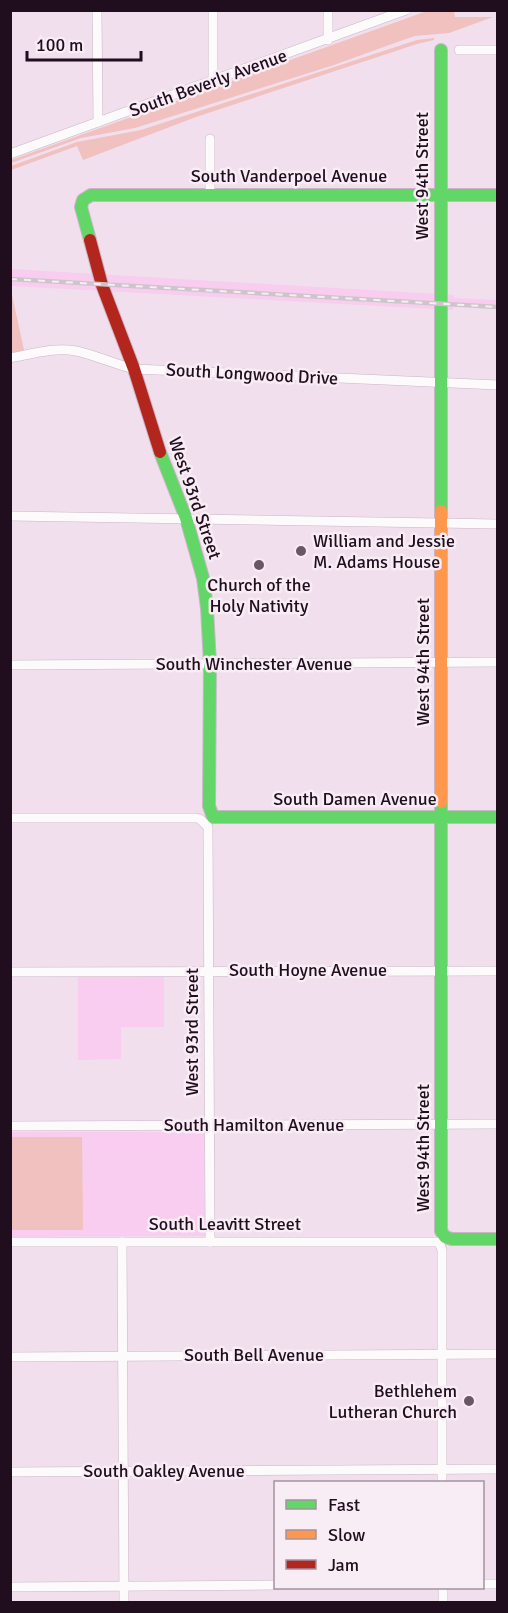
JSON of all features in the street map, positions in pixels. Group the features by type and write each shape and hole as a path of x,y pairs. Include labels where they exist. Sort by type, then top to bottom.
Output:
{"street":[{"path":"98,10 98,122"},
{"path":"213,10 213,81"},
{"path":"328,10 328,40"},
{"name":"South Beverly Avenue","path":"10,153 406,10"},
{"name":"West 94th Street","path":"441,50 441,1231 444,1241 442,1481"},
{"path":"459,50 498,50"},
{"path":"210,139 210,194"},
{"name":"South Vanderpoel Avenue","path":"83,200 91,195 498,195"},
{"name":"West 93rd Street","path":"83,200 82,216 101,280 134,369 157,444 186,518 203,578 207,608 210,664 210,1242"},
{"name":"South Longwood Drive","path":"10,358 58,349 76,351 134,369 498,385"},
{"path":"10,516 498,524"},
{"name":"South Winchester Avenue","path":"10,664 498,662"},
{"name":"South Damen Avenue","path":"10,818 196,818 209,820 498,817"},
{"name":"South Hoyne Avenue","path":"10,972 498,971"},
{"name":"South Hamilton Avenue","path":"10,1126 498,1124"},
{"name":"South Leavitt Street","path":"10,1242 498,1239"},
{"path":"122,1242 124,1602"},
{"name":"South Bell Avenue","path":"10,1357 498,1354"},
{"name":"South Oakley Avenue","path":"10,1472 498,1469"},
{"path":"10,1587 274,1585"}],"shaded area":[{"path":"427,11 454,11 455,17 493,17 449,33 415,36 334,65 135,128 81,138 11,163 11,160"},
{"path":"434,38 434,40 196,117 83,160 77,146 11,170 11,166 77,142 141,130 417,40"},
{"path":"11,269 454,295 454,298 497,300 498,309 453,306 453,310 11,286"},
{"path":"10,286 24,350 11,353 10,353"},
{"path":"78,977 164,977 164,1027 121,1027 121,1059 78,1060"},
{"path":"10,1132 204,1132 205,1236 11,1237"},
{"path":"11,1137 82,1137 83,1230 11,1230"}],"railway":[{"path":"10,279 498,307"}],"traffic: fast":[{"path":"441,50 441,511"},
{"path":"90,240 81,207 83,200 91,195 498,195"},
{"path":"160,452 186,518 203,578 210,664 209,806 213,817 498,817"},
{"path":"441,802 441,1231 445,1237 452,1239 498,1239"}],"traffic: slow":[{"path":"441,511 441,802"}],"traffic: jam":[{"path":"90,240 102,285 134,369 160,452"}],"place":[{"name":"William and Jessie M. Adams House","path":"301,551"},
{"name":"Church of the Holy Nativity","path":"259,565"},
{"name":"Bethlehem Lutheran Church","path":"469,1401"}]}
